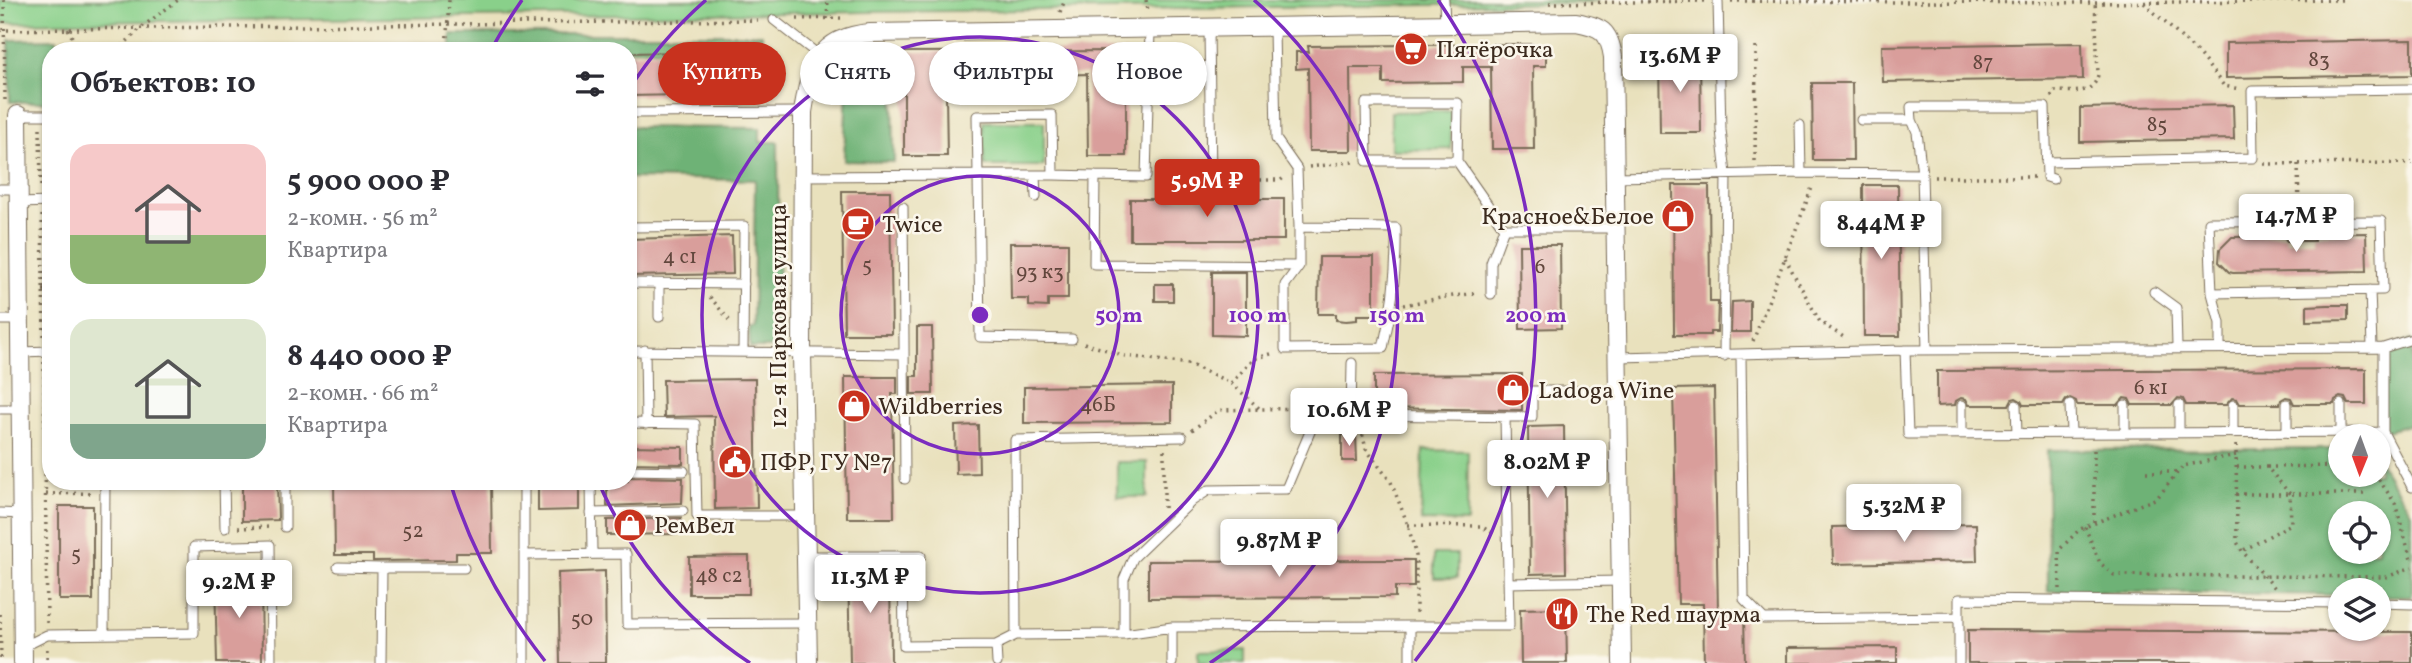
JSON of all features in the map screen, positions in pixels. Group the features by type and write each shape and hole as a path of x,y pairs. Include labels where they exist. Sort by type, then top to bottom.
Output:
{"street":[{"path":"836,42 851,34 1576,22 1594,25 1606,33 1613,57 1622,663"},
{"name":"12-я Парковая улица","path":"804,105 802,353 808,663"},
{"path":"12,109 19,196 23,655"}],"lane":[{"path":"1444,0 1445,25"},
{"path":"1718,1 1721,131 1726,174 1724,356"},
{"path":"774,19 803,42"},
{"path":"1274,28 1276,139 1297,169 1299,227 1299,266 1285,285 1285,349 1383,348 1393,307 1397,265 1396,228 1299,227"},
{"path":"1209,29 1211,180"},
{"path":"802,176 978,174 1146,177 1150,30"},
{"path":"2046,162 2253,158 2252,91 2412,89"},
{"path":"1457,161 1367,161 1366,103 1458,103 1457,161 1504,228"},
{"path":"1927,349 1922,174 1911,107 2045,107 2046,162 2050,178"},
{"path":"12,109 40,115"},
{"path":"637,113 803,112"},
{"path":"1053,175 1052,115 977,116 980,337 1072,339"},
{"path":"1861,120 1912,120"},
{"path":"1800,125 1801,173"},
{"path":"1616,177 1755,173 1922,174"},
{"path":"1035,175 1036,198"},
{"path":"1095,176 1094,264 1299,266"},
{"path":"0,189 42,201"},
{"path":"903,207 905,479"},
{"path":"2212,293 2382,290 2381,221 2209,222 2212,293 2220,323 2220,348"},
{"path":"637,227 744,226 743,352"},
{"path":"1504,228 1617,228"},
{"path":"1491,294 1491,263 1504,228"},
{"path":"637,284 744,284"},
{"path":"659,284 659,317"},
{"path":"2370,290 2372,348"},
{"path":"2154,292 2176,309 2177,348"},
{"path":"0,320 20,320"},
{"path":"1619,357 1905,349 2383,348 2412,339"},
{"path":"2383,348 2383,424"},
{"path":"1905,349 1908,434 2328,432"},
{"path":"20,352 42,351"},
{"path":"637,351 903,354"},
{"path":"645,351 646,424"},
{"path":"1744,355 1744,599 1764,619 1959,617"},
{"path":"1352,363 1355,415"},
{"path":"1124,634 1124,579 1133,558 1192,501 1209,490 1286,489 1317,415 1532,417 1532,391 1619,391"},
{"path":"2233,404 2234,433"},
{"path":"2287,404 2287,432"},
{"path":"2341,404 2341,424"},
{"path":"1962,405 1962,433"},
{"path":"2016,405 2017,434"},
{"path":"2070,405 2071,433"},
{"path":"2124,405 2125,433"},
{"path":"2179,405 2179,433"},
{"path":"0,409 21,409"},
{"path":"903,556 904,646 996,645 1016,635 1124,634 1172,627 1509,626 1505,417"},
{"path":"637,424 695,424 696,516 804,516"},
{"path":"1016,635 1015,440 1182,437"},
{"path":"2391,447 2412,487"},
{"path":"637,470 684,471"},
{"path":"224,490 225,528"},
{"path":"285,490 285,527"},
{"path":"524,490 524,663"},
{"path":"591,490 592,553"},
{"path":"104,634 105,493"},
{"path":"591,513 683,511"},
{"path":"0,513 22,514"},
{"path":"23,655 47,635 194,633 194,547 270,545 271,663"},
{"path":"524,555 626,554 627,624 806,623"},
{"path":"805,556 921,556"},
{"path":"338,568 464,568"},
{"path":"382,568 382,663"},
{"path":"1508,583 1621,582"},
{"path":"1959,663 1959,599 2328,603"},
{"path":"2391,603 2412,604"},
{"path":"1410,663 1413,626"},
{"path":"1172,627 1172,663"},
{"path":"996,645 997,663"}],"path":[{"path":"4,0 2,30 12,109"},
{"path":"126,42 141,27 178,0"},
{"path":"446,42 449,0"},
{"path":"2,30 827,19 828,0"},
{"path":"1059,14 1065,0"},
{"path":"1637,0 2144,3 2342,0"},
{"path":"2045,107 2055,91 2086,91 2096,83 2095,2"},
{"path":"2144,3 2199,54 2224,86 2252,91"},
{"path":"68,29 74,42"},
{"path":"1755,173 1756,47"},
{"path":"40,115 42,144"},
{"path":"2253,158 2262,164 2412,163"},
{"path":"1157,180 1281,180 1297,169 1367,161"},
{"path":"2298,164 2300,221"},
{"path":"1744,355 1818,173"},
{"path":"1922,174 1935,178 2050,178"},
{"path":"1785,258 1820,322 1864,351"},
{"path":"699,284 743,335"},
{"path":"1393,307 1446,297 1491,294"},
{"path":"1072,339 1125,356 1189,364 1231,383 1260,409"},
{"path":"1231,383 1254,359 1285,349"},
{"path":"1182,437 1219,410 1312,408"},
{"path":"1355,415 1366,449 1391,482 1408,525 1416,556 1413,626"},
{"path":"2094,433 2094,523"},
{"path":"2234,433 2237,542 2287,602"},
{"path":"1164,437 1164,528"},
{"path":"2060,591 2059,550 2080,529 2157,498 2183,466 2236,455"},
{"path":"2236,467 2328,466"},
{"path":"2242,551 2291,524 2290,494 2267,467"},
{"path":"2146,472 2178,472"},
{"path":"2085,527 2100,563 2113,575 2387,577 2412,565 2395,503 2384,487"},
{"path":"46,490 47,663"},
{"path":"46,494 105,493"},
{"path":"2236,494 2364,494"},
{"path":"1408,525 1480,526 1508,541"},
{"path":"225,528 285,527"},
{"path":"0,614 1,663"}],"green space":[{"path":"0,0 1599,0 1584,3 0,23"},
{"path":"451,34 762,34 762,42 658,42 658,49 637,49 637,42 451,42"},
{"path":"57,39 57,42 42,42 42,102 10,102 9,40"},
{"path":"846,105 893,105 894,162 844,161"},
{"path":"1451,111 1451,149 1391,150 1391,112"},
{"path":"984,122 1044,122 1044,166 985,166"},
{"path":"637,127 760,128 760,142 778,142 779,348 750,348 749,326 753,326 755,180 637,178"},
{"path":"2412,339 2412,424 2391,430 2391,424 2383,424 2383,348"},
{"path":"2328,449 2328,487 2391,487 2391,481 2412,514 2412,596 2391,596 2391,578 2328,578 2328,595 2048,591 2047,450"},
{"path":"1423,450 1468,451 1467,522 1421,521"},
{"path":"1117,462 1147,462 1147,497 1117,497"},
{"path":"1434,554 1457,554 1457,578 1434,578"},
{"path":"1245,650 1245,663 1198,663 1198,651"}],"building":[{"path":"2412,40 2412,75 2226,78 2226,43"},
{"path":"2082,43 2083,79 1883,82 1882,46"},
{"path":"1533,44 1533,48 1546,48 1546,66 1533,66 1534,149 1492,149 1491,67 1463,67 1463,82 1383,83 1383,68 1350,68 1351,151 1309,151 1308,68 1296,69 1296,52 1309,52 1308,46"},
{"path":"1078,51 1092,51 1092,105 1126,105 1126,156 1088,156 1087,74 1078,74"},
{"path":"658,52 658,95 637,96 637,53"},
{"path":"915,52 929,52 929,105 946,105 947,156 904,156 904,105 915,105"},
{"path":"1659,54 1700,54 1701,133 1660,133"},
{"path":"1812,83 1852,83 1853,160 1813,160"},
{"path":"2233,105 2234,139 2080,142 2080,108"},
{"path":"1673,185 1709,185 1710,302 1718,302 1717,332 1710,332 1710,335 1674,335"},
{"path":"1863,185 1898,185 1900,336 1864,336"},
{"path":"842,191 890,191 892,334 844,334"},
{"path":"1130,199 1284,199 1284,240 1130,240"},
{"path":"2366,233 2367,271 2233,273 2219,262 2220,249 2232,237 2285,236 2286,241 2314,241 2314,234"},
{"path":"732,236 733,274 637,276 637,239"},
{"path":"1010,243 1068,243 1068,299 1048,299 1048,307 1029,306 1029,299 1011,299"},
{"path":"1519,245 1560,245 1561,328 1520,329"},
{"path":"1319,257 1374,257 1374,315 1357,315 1357,320 1346,321 1336,320 1336,314 1318,314"},
{"path":"1212,272 1246,272 1246,336 1212,335"},
{"path":"1155,284 1173,284 1173,301 1155,301"},
{"path":"1750,301 1750,332 1731,332 1732,302"},
{"path":"2348,305 2348,320 2307,321 2307,306"},
{"path":"917,327 932,327 933,394 911,394 911,376 917,376"},
{"path":"2366,369 2366,404 2348,404 2345,398 2340,397 2334,404 2294,404 2291,398 2286,397 2280,404 2240,404 2237,399 2232,398 2226,405 2186,405 2183,399 2178,398 2172,405 2132,405 2129,399 2124,398 2118,405 2077,405 2076,401 2070,398 2063,405 2023,405 2016,398 2012,399 2009,405 1969,405 1966,399 1961,398 1955,405 1937,406 1937,371"},
{"path":"1522,374 1522,410 1374,408 1374,375"},
{"path":"845,377 897,377 897,394 892,394 894,518 847,518"},
{"name":"ПФР, ГУ №7","path":"755,379 757,508 715,509 714,416 664,417 663,380"},
{"path":"1172,385 1172,422 1024,423 1024,387"},
{"path":"1714,388 1718,613 1744,613 1745,663 1704,663 1703,604 1678,604 1673,389"},
{"path":"978,425 979,473 956,474 955,426"},
{"path":"1564,426 1566,573 1530,574 1528,427"},
{"path":"1342,435 1356,435 1357,461 1342,461"},
{"path":"637,446 683,447 683,464 637,463"},
{"path":"637,477 683,478 682,503 607,506 607,490 637,490"},
{"path":"242,490 277,490 278,520 242,521"},
{"path":"334,490 491,490 492,553 456,553 456,560 373,561 373,555 335,555"},
{"path":"538,490 579,490 579,510 538,511"},
{"path":"59,506 93,506 93,600 59,600"},
{"path":"681,518 681,534 607,535 607,520"},
{"path":"1976,524 1977,561 1833,564 1832,527"},
{"path":"749,556 749,594 689,594 689,557"},
{"path":"1414,560 1414,587 1395,587 1395,597 1148,598 1148,561"},
{"path":"890,567 891,663 850,663 848,568"},
{"path":"605,571 606,663 560,663 558,573"},
{"path":"261,576 262,663 217,663 215,577"},
{"path":"1566,608 1567,663 1521,663 1520,609"},
{"path":"1968,630 2328,632 2328,641 2391,641 2391,632 2412,632 2412,663 1968,663"},
{"path":"1897,647 1897,663 1787,663 1787,648"}],"place":[{"name":"Пятёрочка","path":"1411,49"},
{"name":"Красное&Белое","path":"1678,216"},
{"name":"Twice","path":"858,224"},
{"name":"Ladoga Wine","path":"1513,390"},
{"name":"Wildberries","path":"854,406"},
{"name":"ПФР, ГУ №7","path":"735,462"},
{"name":"РемВел","path":"630,525"},
{"name":"The Red шаурма","path":"1562,614"}]}
